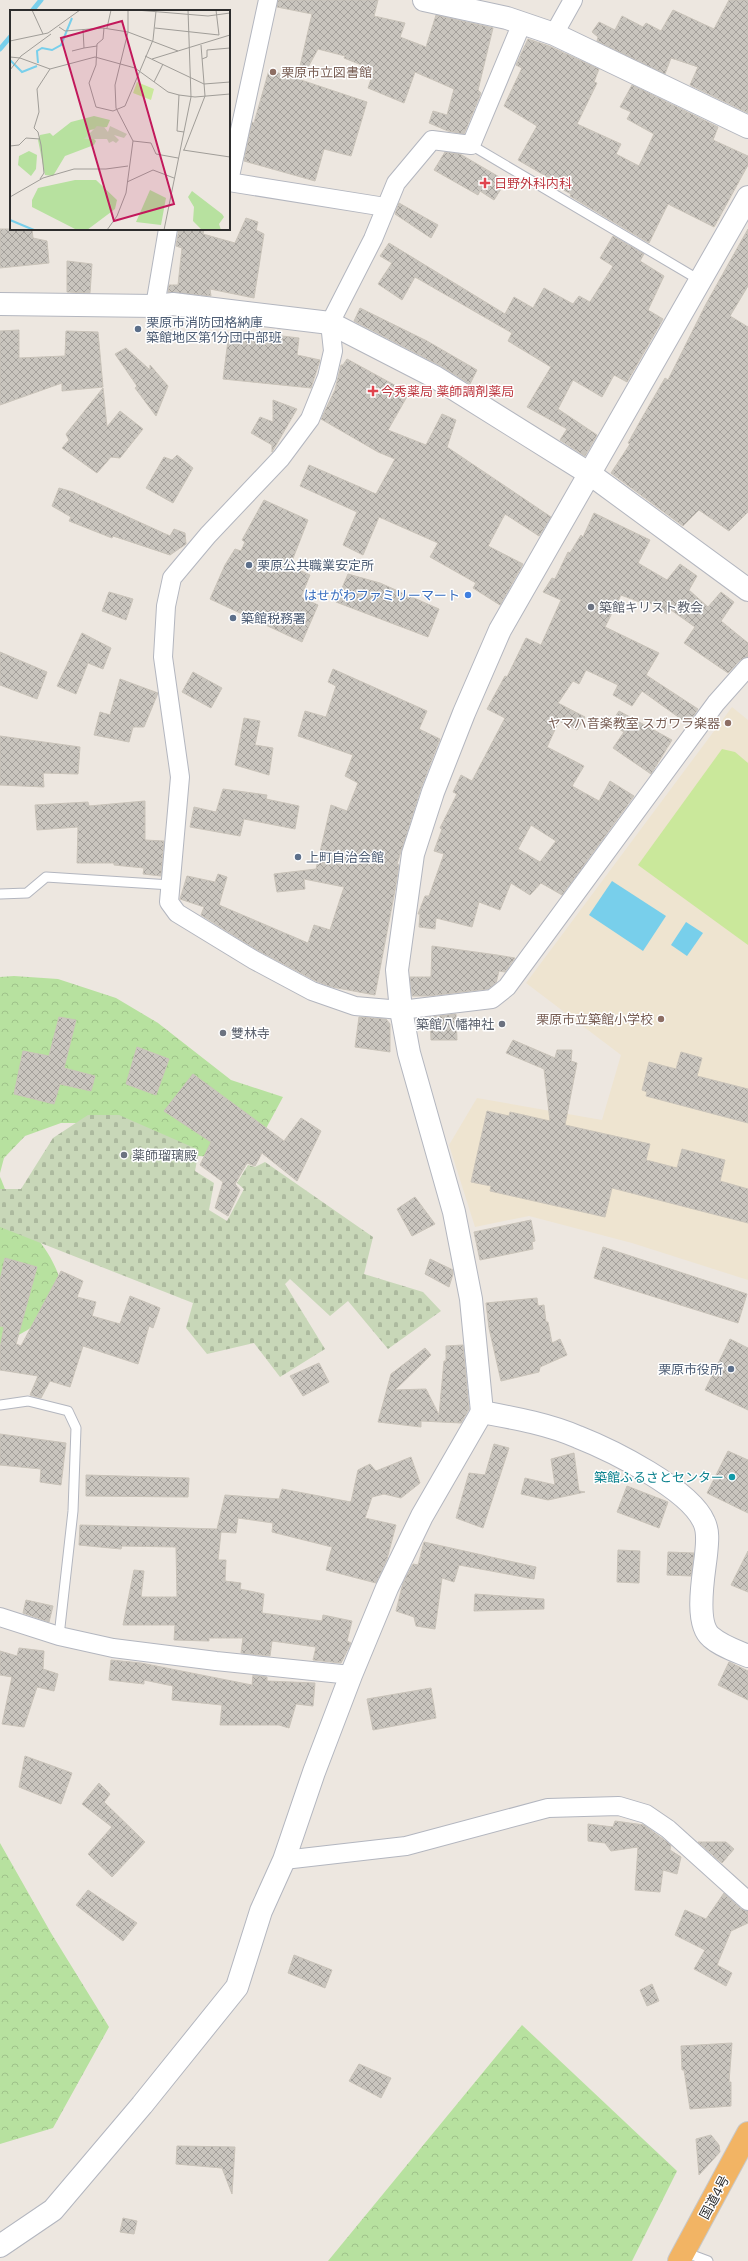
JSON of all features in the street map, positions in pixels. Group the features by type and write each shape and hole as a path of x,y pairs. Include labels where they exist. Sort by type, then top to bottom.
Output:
{"highway":[{"name":"国道4号","path":"682,2256 748,2132"}],"street":[{"path":"230,177 268,0"},
{"path":"424,0 522,23 554,34 748,127"},
{"path":"554,34 573,0"},
{"path":"522,23 471,145 432,140 396,183 385,206 373,239 330,323 333,351 327,377 310,419 281,458 208,535 172,578 166,606 163,656 180,777 170,902 177,913 254,960 312,992 355,1006 401,1010 492,999 507,987 716,702 748,667"},
{"path":"230,182 385,206"},
{"path":"0,2246 53,2210 142,2105 237,1987 262,1911 284,1860 314,1772 351,1675 387,1588 422,1516 482,1412 468,1284 454,1212 409,1053 401,1010 397,970 413,854 433,792 464,713 500,630 748,197"},
{"path":"155,306 168,230"},
{"path":"0,304 155,306 173,304 330,323 435,377 590,474 748,590"},
{"path":"482,1412 517,1419 578,1437 653,1476 692,1504 703,1519 708,1532 701,1612 704,1626 709,1636 718,1642 748,1656"},
{"path":"0,1617 59,1636 113,1648 216,1661 351,1675"},
{"path":"284,1860 406,1846 548,1808 619,1806 646,1814 668,1829 748,1901"}],"lane":[{"path":"471,145 700,281"},
{"path":"0,894 27,893 46,877 171,885"},
{"path":"0,1405 28,1401 68,1411 76,1428 73,1511 59,1636"},
{"path":"682,2256 708,2261"}],"shaded area":[{"name":"栗原市立築館小学校","path":"732,707 748,720 748,1280 632,1243 529,1216 475,1227 449,1145 477,1098 602,1120 621,1055 526,983"}],"green space":[{"path":"722,749 735,752 748,763 748,945 638,865"},
{"path":"14,976 58,979 116,998 158,1023 231,1080 283,1097 257,1145 230,1158 199,1156 106,1123 61,1123 25,1136 4,1158 0,1173 0,977"},
{"path":"88,1115 119,1115 199,1150 195,1171 214,1183 209,1210 227,1221 244,1189 237,1183 248,1165 255,1167 265,1162 373,1237 364,1274 423,1292 441,1311 388,1349 348,1301 330,1316 290,1279 285,1284 325,1349 280,1377 254,1343 207,1354 186,1328 193,1303 0,1227 0,1189 21,1189 53,1138"},
{"path":"0,1177 11,1202 49,1255 57,1270 60,1285 59,1299 51,1312 33,1326 0,1345"},
{"path":"0,1843 51,1933 109,2027 53,2128 0,2144"},
{"path":"522,2025 677,2171 632,2261 328,2261"}],"water":[{"path":"612,881 666,916 643,951 589,915"},
{"path":"686,922 703,933 687,956 671,945"}],"building":[{"path":"278,0 378,0 374,16 405,23 400,37 426,47 436,15 493,28 478,90 481,93 464,134 448,131 429,123 433,111 447,115 454,89 415,72 404,103 368,88 374,70 344,58 345,56 318,49 301,80 367,102 351,156 324,149 315,181 244,161 252,122 254,123 269,70 297,79 312,14 277,7"},
{"path":"729,0 748,0 748,113 690,85 698,67 671,58 665,74 597,41 598,37 592,32 599,22 615,30 622,16 643,27 646,23 661,31 673,10 714,29"},
{"path":"528,39 549,46 599,69 594,82 597,83 577,124 621,144 616,154 639,166 654,134 627,119 631,112 620,107 632,85 718,127 713,140 748,156 748,165 714,227 668,204 649,243 570,196 571,194 554,185 556,182 518,160 537,126 504,106 522,68 516,65"},
{"path":"445,152 460,154 506,181 494,200 480,191 478,195 434,170"},
{"path":"399,203 438,225 431,238 395,214"},
{"path":"246,218 258,222 256,230 264,234 254,298 210,289 211,296 168,292 169,285 178,285 182,248 176,246 179,230 204,230 203,234 235,243"},
{"path":"0,229 32,230 33,238 47,241 49,263 0,268"},
{"path":"748,229 748,286 730,316 748,327 748,512 729,531 699,510 683,526 611,473 630,444 628,443 665,378 668,380 706,304"},
{"path":"613,236 644,254 640,261 664,276 648,310 663,319 627,382 614,375 602,397 573,380 558,409 597,435 585,456 560,440 567,429 527,407 551,367 508,341 512,333 415,277 402,300 378,284 392,263 380,256 389,243 505,314 514,297 533,308 544,288 573,304 579,296 590,302 613,266 600,258"},
{"path":"67,261 92,264 90,293 67,292"},
{"path":"360,308 427,341 477,370 470,384 441,366 354,321"},
{"path":"19,330 19,358 65,356 66,331 98,332 103,387 62,391 62,383 0,405 0,331"},
{"path":"248,332 299,338 297,355 320,360 311,388 223,379 229,333"},
{"path":"126,348 150,370 150,365 168,386 156,416 135,388 137,386 115,354"},
{"path":"347,359 409,393 388,430 426,445 442,414 456,420 447,447 551,517 539,536 505,514 488,546 523,564 500,605 473,588 476,583 430,557 438,543 379,517 363,555 343,545 357,512 300,486 309,465 376,494 395,459 378,452 321,419 335,390 341,365 343,365"},
{"path":"103,388 107,427 120,411 143,429 120,458 111,457 97,473 62,448 69,440 66,434"},
{"path":"273,400 297,409 272,452 272,445 251,433 260,417 273,422"},
{"path":"177,455 193,468 173,503 146,488 164,457 172,460"},
{"path":"59,488 73,492 170,536 174,529 185,533 186,544 170,555 113,536 112,538 69,521 71,517 52,506"},
{"path":"264,500 308,520 290,566 310,575 301,597 318,605 302,642 210,599 225,565 235,549 241,551 245,542 242,540"},
{"path":"594,513 650,540 638,563 667,580 680,564 697,576 689,590 708,607 721,592 734,602 721,621 748,643 748,657 740,660 728,673 684,643 695,627 671,610 667,614 644,599 642,603 621,595 605,627 659,653 646,675 698,709 688,724 642,691 632,706 613,695 618,685 586,670 579,684 573,681 558,703 585,717 577,730 559,721 547,747 584,766 572,786 599,801 610,781 634,796 562,895 541,883 530,895 511,883 500,910 479,902 472,927 436,918 435,929 419,927 420,914 418,914 425,896 429,896 444,854 434,851 442,829 440,828 457,794 453,792 461,775 472,781 505,718 487,709 505,676 507,677 526,638 541,645 561,600 543,592 552,578 555,579 568,552 570,553 581,535 583,537","holes":["531,825 556,841 540,862 518,849"]},
{"path":"348,574 380,583 439,609 428,637 336,602"},
{"path":"109,592 133,599 126,620 102,611"},
{"path":"82,633 111,648 103,669 88,663 76,694 57,686"},
{"path":"0,652 47,672 37,699 0,685"},
{"path":"333,669 427,711 419,729 440,739 421,788 397,864 399,865 395,890 375,995 332,987 316,981 259,951 201,915 204,907 180,899 187,876 215,882 218,874 227,877 219,905 308,943 314,925 330,930 344,887 304,879 305,889 277,892 274,874 316,869 331,805 347,811 358,783 345,776 353,755 298,736 305,711 326,717 336,686 328,682"},
{"path":"193,672 222,688 211,708 182,692"},
{"path":"120,679 158,693 144,727 133,727 129,742 94,735 100,712 110,715"},
{"path":"619,711 672,740 651,774 613,748 624,732 610,724"},
{"path":"244,718 260,721 255,745 273,748 269,775 235,765"},
{"path":"0,736 80,747 78,774 43,773 44,787 0,785"},
{"path":"223,789 267,795 266,799 299,806 295,829 244,819 240,836 190,827 194,807 216,812"},
{"path":"145,801 145,840 164,841 161,876 143,874 144,868 114,865 114,863 77,863 78,827 37,830 35,805 88,802 89,806"},
{"path":"432,946 515,958 505,972 499,971 496,983 488,989 428,996 412,996 410,977 431,977"},
{"path":"456,1014 457,1040 431,1040 430,1017"},
{"path":"59,1017 76,1020 64,1068 95,1076 91,1091 60,1084 54,1104 14,1094 23,1051 49,1056"},
{"path":"359,1017 386,1019 390,1024 390,1052 355,1047"},
{"path":"513,1040 555,1058 557,1050 572,1050 571,1061 577,1063 565,1125 650,1144 646,1160 677,1168 682,1149 725,1160 720,1181 748,1189 748,1223 612,1188 605,1217 490,1191 491,1186 471,1182 487,1111 509,1116 510,1112 550,1121 544,1069 506,1053"},
{"path":"137,1047 169,1059 156,1095 126,1084"},
{"path":"681,1052 702,1058 697,1076 748,1089 748,1123 646,1096 647,1092 642,1090 649,1062 676,1069"},
{"path":"193,1074 284,1141 301,1118 321,1131 297,1181 262,1153 255,1166 247,1163 235,1184 240,1190 228,1216 215,1208 223,1182 200,1165 211,1142 164,1111"},
{"path":"415,1197 435,1224 412,1236 397,1209"},
{"path":"531,1220 535,1241 532,1242 533,1249 480,1260 474,1232"},
{"path":"603,1247 747,1294 738,1323 594,1278"},
{"path":"5,1258 37,1267 16,1344 21,1346 61,1271 83,1281 77,1297 96,1302 92,1316 120,1324 130,1296 160,1308 153,1328 149,1326 138,1364 83,1346 70,1387 50,1381 41,1398 30,1395 38,1376 0,1370 0,1348 4,1327 0,1326 0,1280"},
{"path":"430,1259 453,1270 449,1287 425,1274"},
{"path":"537,1298 538,1306 544,1305 546,1322 548,1322 552,1343 560,1339 567,1355 540,1367 539,1372 501,1381 489,1328 486,1303"},
{"name":"栗原市役所","path":"730,1339 748,1348 748,1410 705,1390"},
{"path":"463,1345 469,1409 461,1423 421,1421 421,1427 378,1422 391,1374 425,1348 431,1355 395,1390 426,1389 439,1415 444,1361 446,1361 446,1346"},
{"path":"319,1363 329,1382 303,1396 290,1376"},
{"path":"0,1434 66,1443 61,1485 40,1482 41,1469 0,1465"},
{"path":"494,1444 509,1448 483,1528 456,1518 469,1473 485,1475"},
{"name":"築館ふるさとセンター","path":"728,1451 748,1460 748,1513 707,1493"},
{"path":"574,1453 579,1491 585,1492 548,1500 521,1494 525,1478 555,1485 551,1459"},
{"path":"411,1457 420,1483 401,1498 384,1494 372,1497 365,1518 396,1525 387,1559 376,1583 326,1570 332,1547 272,1532 273,1523 238,1518 236,1533 221,1532 218,1560 226,1560 225,1581 241,1583 240,1589 264,1594 262,1613 322,1621 323,1615 352,1621 347,1641 351,1643 341,1663 313,1660 316,1647 272,1641 270,1656 241,1653 243,1638 209,1638 209,1641 174,1640 175,1625 123,1625 134,1570 144,1571 141,1597 177,1597 176,1547 122,1546 121,1549 79,1545 80,1525 217,1529 225,1495 279,1499 282,1489 351,1502 358,1470 370,1464 376,1471"},
{"path":"86,1475 189,1478 188,1497 86,1496"},
{"path":"627,1486 668,1502 659,1528 617,1512"},
{"path":"424,1542 536,1567 534,1579 459,1565 454,1582 442,1578 435,1629 416,1626 414,1617 396,1611 403,1583 413,1564 418,1565"},
{"path":"618,1550 640,1551 639,1583 617,1582"},
{"path":"748,1551 748,1592 731,1585"},
{"path":"668,1552 694,1553 691,1576 667,1575"},
{"path":"475,1594 544,1599 544,1609 474,1611"},
{"path":"26,1600 53,1606 49,1622 23,1613"},
{"path":"19,1648 44,1651 43,1669 58,1674 54,1691 37,1687 24,1727 2,1724 12,1677 0,1675 0,1651 17,1656"},
{"path":"111,1660 141,1663 252,1685 253,1675 267,1677 267,1681 315,1683 313,1706 296,1704 289,1728 279,1725 220,1725 222,1705 172,1700 173,1686 144,1680 144,1684 109,1680"},
{"path":"729,1662 748,1671 748,1700 718,1685"},
{"path":"431,1688 436,1718 373,1730 367,1699"},
{"path":"25,1756 72,1773 61,1804 19,1787"},
{"path":"99,1783 110,1794 104,1802 145,1842 112,1877 88,1854 112,1827 82,1804"},
{"path":"615,1821 644,1825 671,1845 670,1850 681,1857 677,1874 663,1870 660,1892 635,1890 638,1847 611,1851 605,1843 588,1841 588,1824 613,1827"},
{"path":"698,1842 726,1842 734,1849 722,1863"},
{"path":"88,1890 137,1923 123,1941 76,1905"},
{"path":"724,1893 741,1909 748,1911 748,1923 731,1931 717,1965 732,1973 726,1986 694,1969 705,1950 675,1935 685,1910 706,1919"},
{"path":"294,1955 332,1970 325,1988 288,1973"},
{"path":"652,1984 659,2001 647,2006 640,1990"},
{"path":"732,2043 729,2082 731,2082 731,2106 690,2109 684,2070 682,2070 681,2046"},
{"path":"359,2064 391,2078 381,2098 349,2081"},
{"path":"711,2135 719,2145 720,2152 699,2175 696,2139"},
{"path":"177,2146 235,2147 232,2194 222,2168 176,2164"},
{"path":"123,2218 137,2221 134,2234 120,2232"}],"waterway":[{"path":"33,10 41,0"},
{"path":"0,49 10,37"}],"place":[{"name":"栗原市立図書館","path":"273,72"},
{"name":"日野外科内科","path":"485,183"},
{"name":"栗原市消防団格納庫 築館地区第1分団中部班","path":"138,329"},
{"name":"今秀薬局 薬師調剤薬局","path":"373,391"},
{"name":"栗原公共職業安定所","path":"249,565"},
{"name":"はせがわファミリーマート","path":"468,595"},
{"name":"築館キリスト教会","path":"591,607"},
{"name":"築館税務署","path":"233,618"},
{"name":"ヤマハ音楽教室 スガワラ楽器","path":"728,723"},
{"name":"上町自治会館","path":"298,857"},
{"name":"栗原市立築館小学校","path":"661,1019"},
{"name":"築館八幡神社","path":"502,1024"},
{"name":"雙林寺","path":"223,1033"},
{"name":"薬師瑠璃殿","path":"124,1155"},
{"name":"栗原市役所","path":"731,1369"},
{"name":"築館ふるさとセンター","path":"732,1477"}]}
